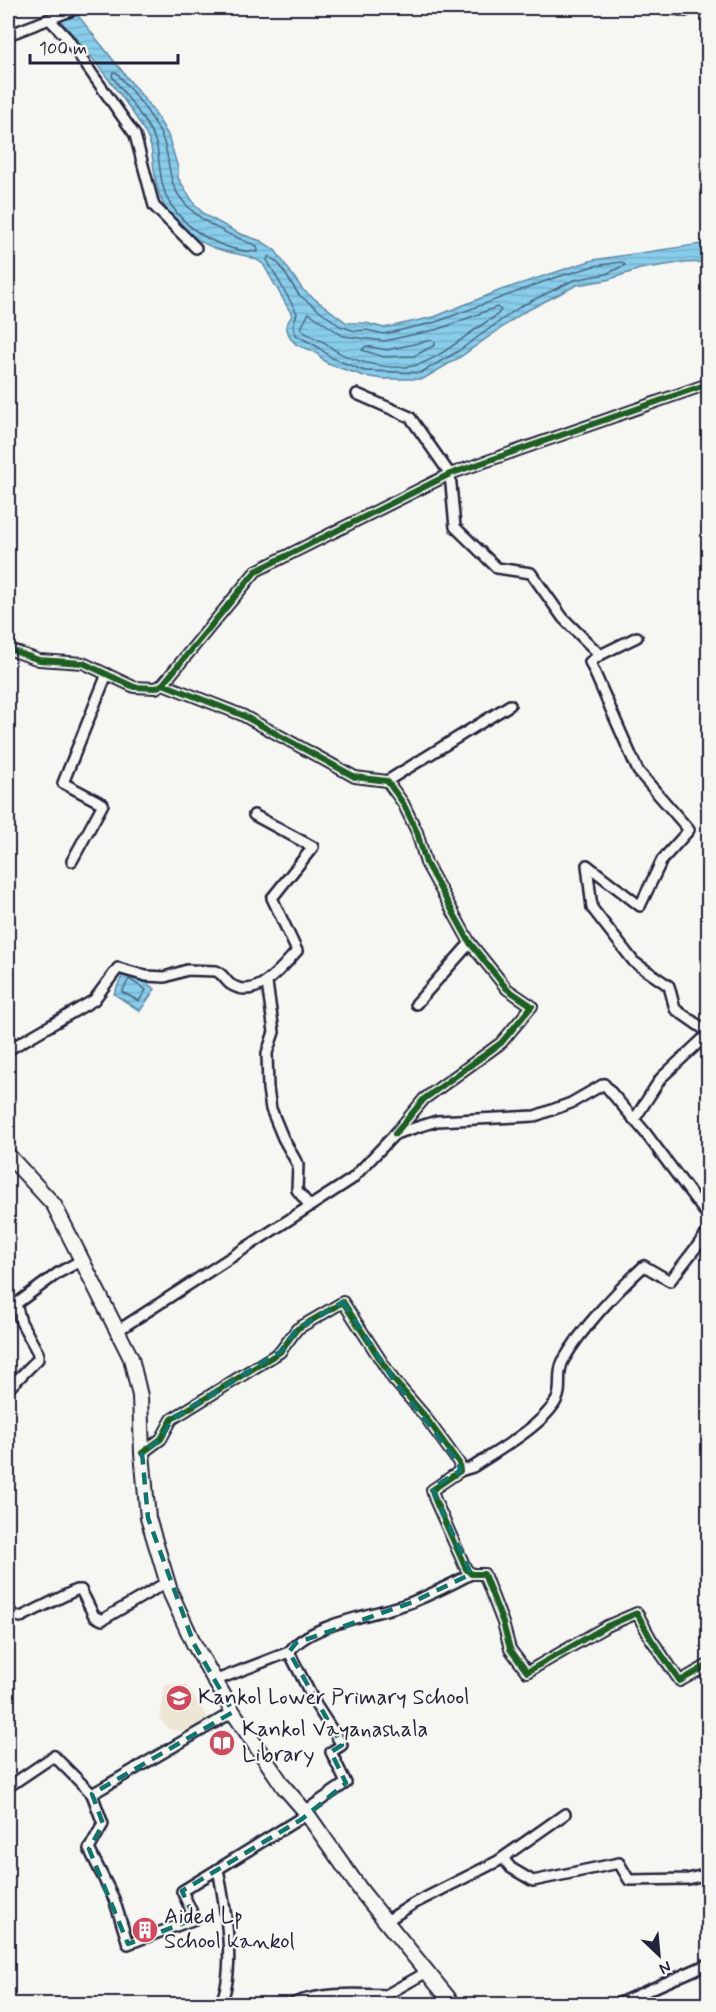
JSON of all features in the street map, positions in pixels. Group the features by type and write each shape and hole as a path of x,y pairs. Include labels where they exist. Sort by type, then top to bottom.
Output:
{"main road":[{"path":"8,1155 28,1174 54,1205 117,1331 137,1377 140,1396 141,1453 148,1518 167,1582 213,1681 284,1787 306,1813 385,1922 453,2004"}],"street":[{"path":"8,35 77,8"},
{"path":"672,8 685,11 691,8"},
{"path":"50,20 67,38 135,135 154,206 196,248"},
{"path":"8,649 39,660 83,663 134,687 156,688 163,684 256,572 450,474 702,386"},
{"path":"357,394 410,417 450,474 455,527 497,568 531,573 563,618 600,656"},
{"path":"634,1120 661,1078 708,1033 675,1009 669,986 634,962 592,908 588,865 640,906 662,860 689,830 638,771 590,662 638,637"},
{"path":"72,861 103,804 63,783 107,674"},
{"path":"163,684 242,715 355,777 387,782 510,705"},
{"path":"117,1331 352,1179 395,1134 424,1099 501,1042 532,1006 507,989 470,943 426,863 417,832 403,803 387,782"},
{"path":"8,1050 94,1000 118,968 146,976 165,977 187,970 216,971 229,983 245,988 267,983 297,951 272,898 313,848 254,814"},
{"path":"416,1004 470,943"},
{"path":"267,983 274,1032 267,1053 272,1110 283,1138 298,1164 297,1190 309,1205"},
{"path":"395,1134 437,1121 535,1116 571,1102 604,1084 677,1178 708,1213"},
{"path":"471,1575 466,1569 432,1490 460,1471 473,1467 548,1412 558,1400 563,1362 634,1275 644,1266 670,1281 708,1232"},
{"path":"8,1389 38,1359 38,1353 21,1322 16,1304 58,1273 82,1260"},
{"path":"141,1453 161,1439 172,1419 280,1352 297,1329 343,1302 393,1379 453,1452 460,1471"},
{"path":"213,1681 289,1652 296,1643 313,1634 412,1602 471,1575 484,1574 503,1623 510,1649 527,1672 607,1626 637,1613 651,1639 680,1682 708,1665"},
{"path":"8,1607 12,1615 21,1617 76,1590 81,1590 94,1616 102,1620 167,1582"},
{"path":"8,1787 54,1756 92,1794 103,1824 89,1849 114,1899 128,1944 195,1918 182,1891 306,1813 346,1784 331,1752 342,1745 316,1705 289,1652"},
{"path":"92,1794 233,1712"},
{"path":"385,1922 430,1895 503,1858 565,1814"},
{"path":"503,1858 511,1868 533,1881 619,1863 629,1880 688,1879 708,1874"},
{"path":"218,1869 224,1904 228,1978 220,2004"},
{"path":"617,2004 708,1964"},
{"path":"292,2004 303,2000 350,1994 386,1995 427,1972"},
{"path":"386,1995 390,2004"}],"highlighted area":[{"path":"343,1302 393,1379 459,1463 460,1471 432,1488 471,1574 413,1602 296,1643 289,1652 342,1745 331,1752 346,1783 302,1819 182,1891 195,1919 128,1944 89,1849 103,1824 92,1794 233,1712 194,1644 148,1518 142,1453 161,1439 172,1419 280,1352 297,1329"}],"shaded area":[{"name":"Kankol Lower Primary School","path":"165,1685 186,1685 211,1722 191,1733 169,1729 160,1719"}],"water":[{"path":"48,8 72,8 153,110 168,135 178,168 178,178 195,205 205,215 275,250 303,290 347,323 366,323 384,328 434,317 501,290 593,260 708,243 708,262 679,263 640,269 607,280 577,285 524,312 460,357 423,379 383,379 364,376 328,364 315,352 297,345 290,338 286,326 292,315 263,264 250,257 207,245 184,229 171,216 159,195 151,147 146,134 106,75"},
{"path":"125,969 155,989 140,1011 114,994"}],"cycle path":[{"path":"163,684 256,571 450,474 702,386"},
{"path":"8,649 39,660 83,663 134,687 156,688 163,684 242,715 355,777 387,781 403,803 417,832 426,863 470,943 507,989 532,1006 501,1043 424,1099 395,1134"},
{"path":"142,1453 161,1439 172,1419 280,1352 297,1329 343,1302 393,1379 424,1415 459,1463 460,1471 432,1490 435,1500 466,1569 471,1574 484,1574 503,1623 510,1649 527,1672 607,1626 637,1613 651,1639 680,1681 708,1665"}],"place":[{"name":"Kankol Lower Primary School","path":"179,1698"},
{"name":"Kankol Vayanashala Library","path":"222,1743"},
{"name":"Aided Lp School kankol","path":"145,1930"}]}
